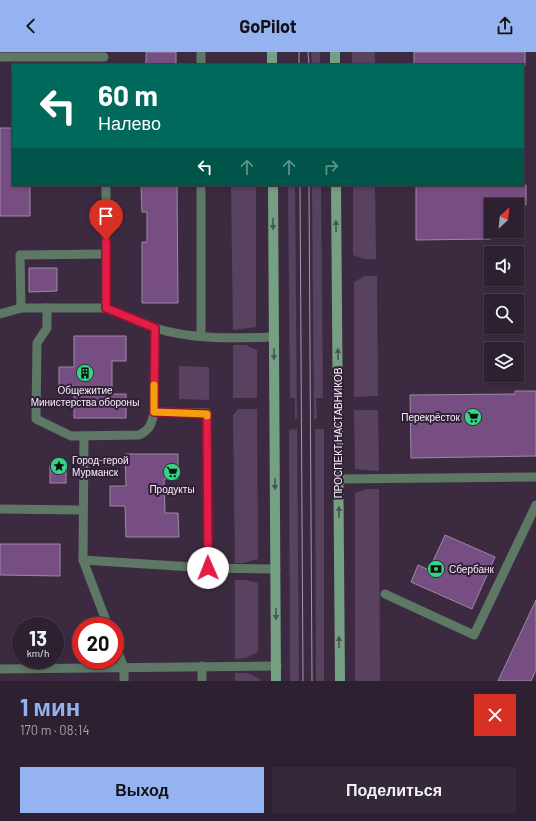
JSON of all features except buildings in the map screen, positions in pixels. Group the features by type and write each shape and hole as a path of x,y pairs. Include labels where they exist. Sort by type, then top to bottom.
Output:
{"main road":[{"path":"272,52 272,64"},
{"path":"335,52 335,64"},
{"path":"273,186 276,681"},
{"name":"ПРОСПЕКТ НАСТАВНИКОВ","path":"336,186 340,681"}],"lane":[{"path":"201,52 201,64"},
{"path":"0,57 104,58"},
{"path":"106,186 106,308"},
{"path":"201,186 201,336"},
{"path":"21,308 20,255 106,254"},
{"path":"0,314 21,308 106,308 155,328 226,339 274,338"},
{"path":"47,308 47,328 37,343 36,418 71,436 139,435 147,431 152,423 154,412 155,328"},
{"path":"154,412 207,414 208,568"},
{"path":"84,436 82,510 83,560 105,617"},
{"path":"339,479 536,477"},
{"path":"385,594 474,635 536,505"},
{"path":"0,509 82,510"},
{"path":"83,560 208,568 276,569"},
{"path":"202,666 202,681"},
{"path":"124,668 276,666"},
{"path":"0,669 72,668"},
{"path":"124,669 124,681"}],"shaded area":[{"path":"311,52 320,52 320,64 312,64"},
{"path":"352,52 375,52 375,64 352,64"},
{"path":"231,186 256,186 256,327 233,330"},
{"path":"288,186 295,186 297,418 295,419 295,398 290,398"},
{"path":"312,186 321,186 323,398 316,398 317,419 314,419"},
{"path":"353,186 375,186 376,259 364,259 353,255"},
{"path":"365,276 377,276 378,396 354,397 354,282"},
{"path":"233,345 246,345 257,350 257,398 233,398"},
{"path":"179,366 209,367 209,400 179,399"},
{"path":"238,409 257,409 258,559 244,563 235,563 233,415"},
{"path":"354,410 378,410 379,471 355,469"},
{"path":"297,429 299,681 290,681 289,430"},
{"path":"315,429 324,429 324,681 316,681"},
{"path":"367,489 379,489 380,681 355,681 355,493"},
{"path":"235,580 245,580 258,583 258,652 246,658 235,659"},
{"path":"235,673 248,673 260,679 260,681 235,681"}],"tram line":[{"path":"299,52 299,64"},
{"path":"308,52 309,64"},
{"path":"300,186 303,681"},
{"path":"309,186 312,681"}],"slow traffic":[{"path":"154,385 154,412 207,414 207,416"}],"place":[{"name":"Общежитие Министерства обороны","path":"85,373"},
{"name":"Перекрёсток","path":"473,417"},
{"name":"Город-герой Мурманск","path":"59,466"},
{"name":"Продукты","path":"172,472"},
{"name":"Сбербанк","path":"436,569"}],"route":[{"path":"106,240 106,308 155,328 154,412 207,414 208,568"}]}
